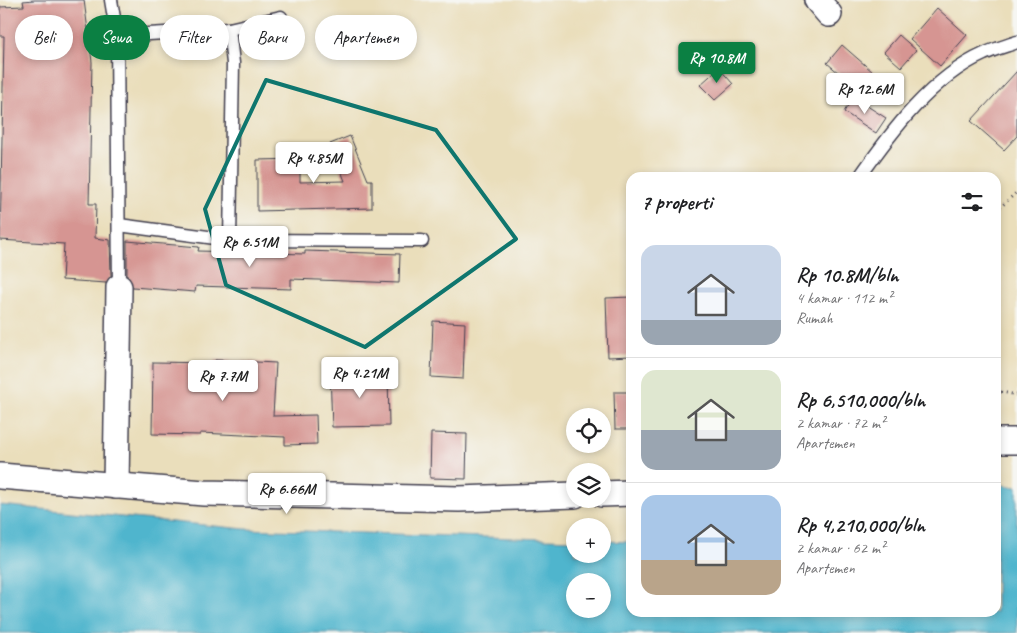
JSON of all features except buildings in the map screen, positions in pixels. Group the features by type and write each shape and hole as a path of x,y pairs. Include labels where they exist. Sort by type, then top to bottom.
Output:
{"street":[{"path":"116,486 119,287"},
{"path":"1001,441 1017,441"},
{"path":"0,476 204,493 450,499 566,495"},
{"path":"611,494 626,493"}],"lane":[{"path":"112,0 114,15"},
{"path":"230,240 233,64 229,29 239,27"},
{"path":"863,172 891,134 945,79 983,54 1017,42"},
{"path":"117,60 119,287"},
{"path":"119,225 230,240 422,241"}],"path":[{"path":"1001,206 1017,192"},
{"path":"1001,392 1017,395"}],"highlighted area":[{"path":"266,80 436,130 516,239 365,347 226,285 205,209"}],"water":[{"path":"1001,485 1017,487 1017,633 0,633 0,505 245,529 566,540 566,563 611,563 611,541 626,542 626,617 1001,617"}]}
